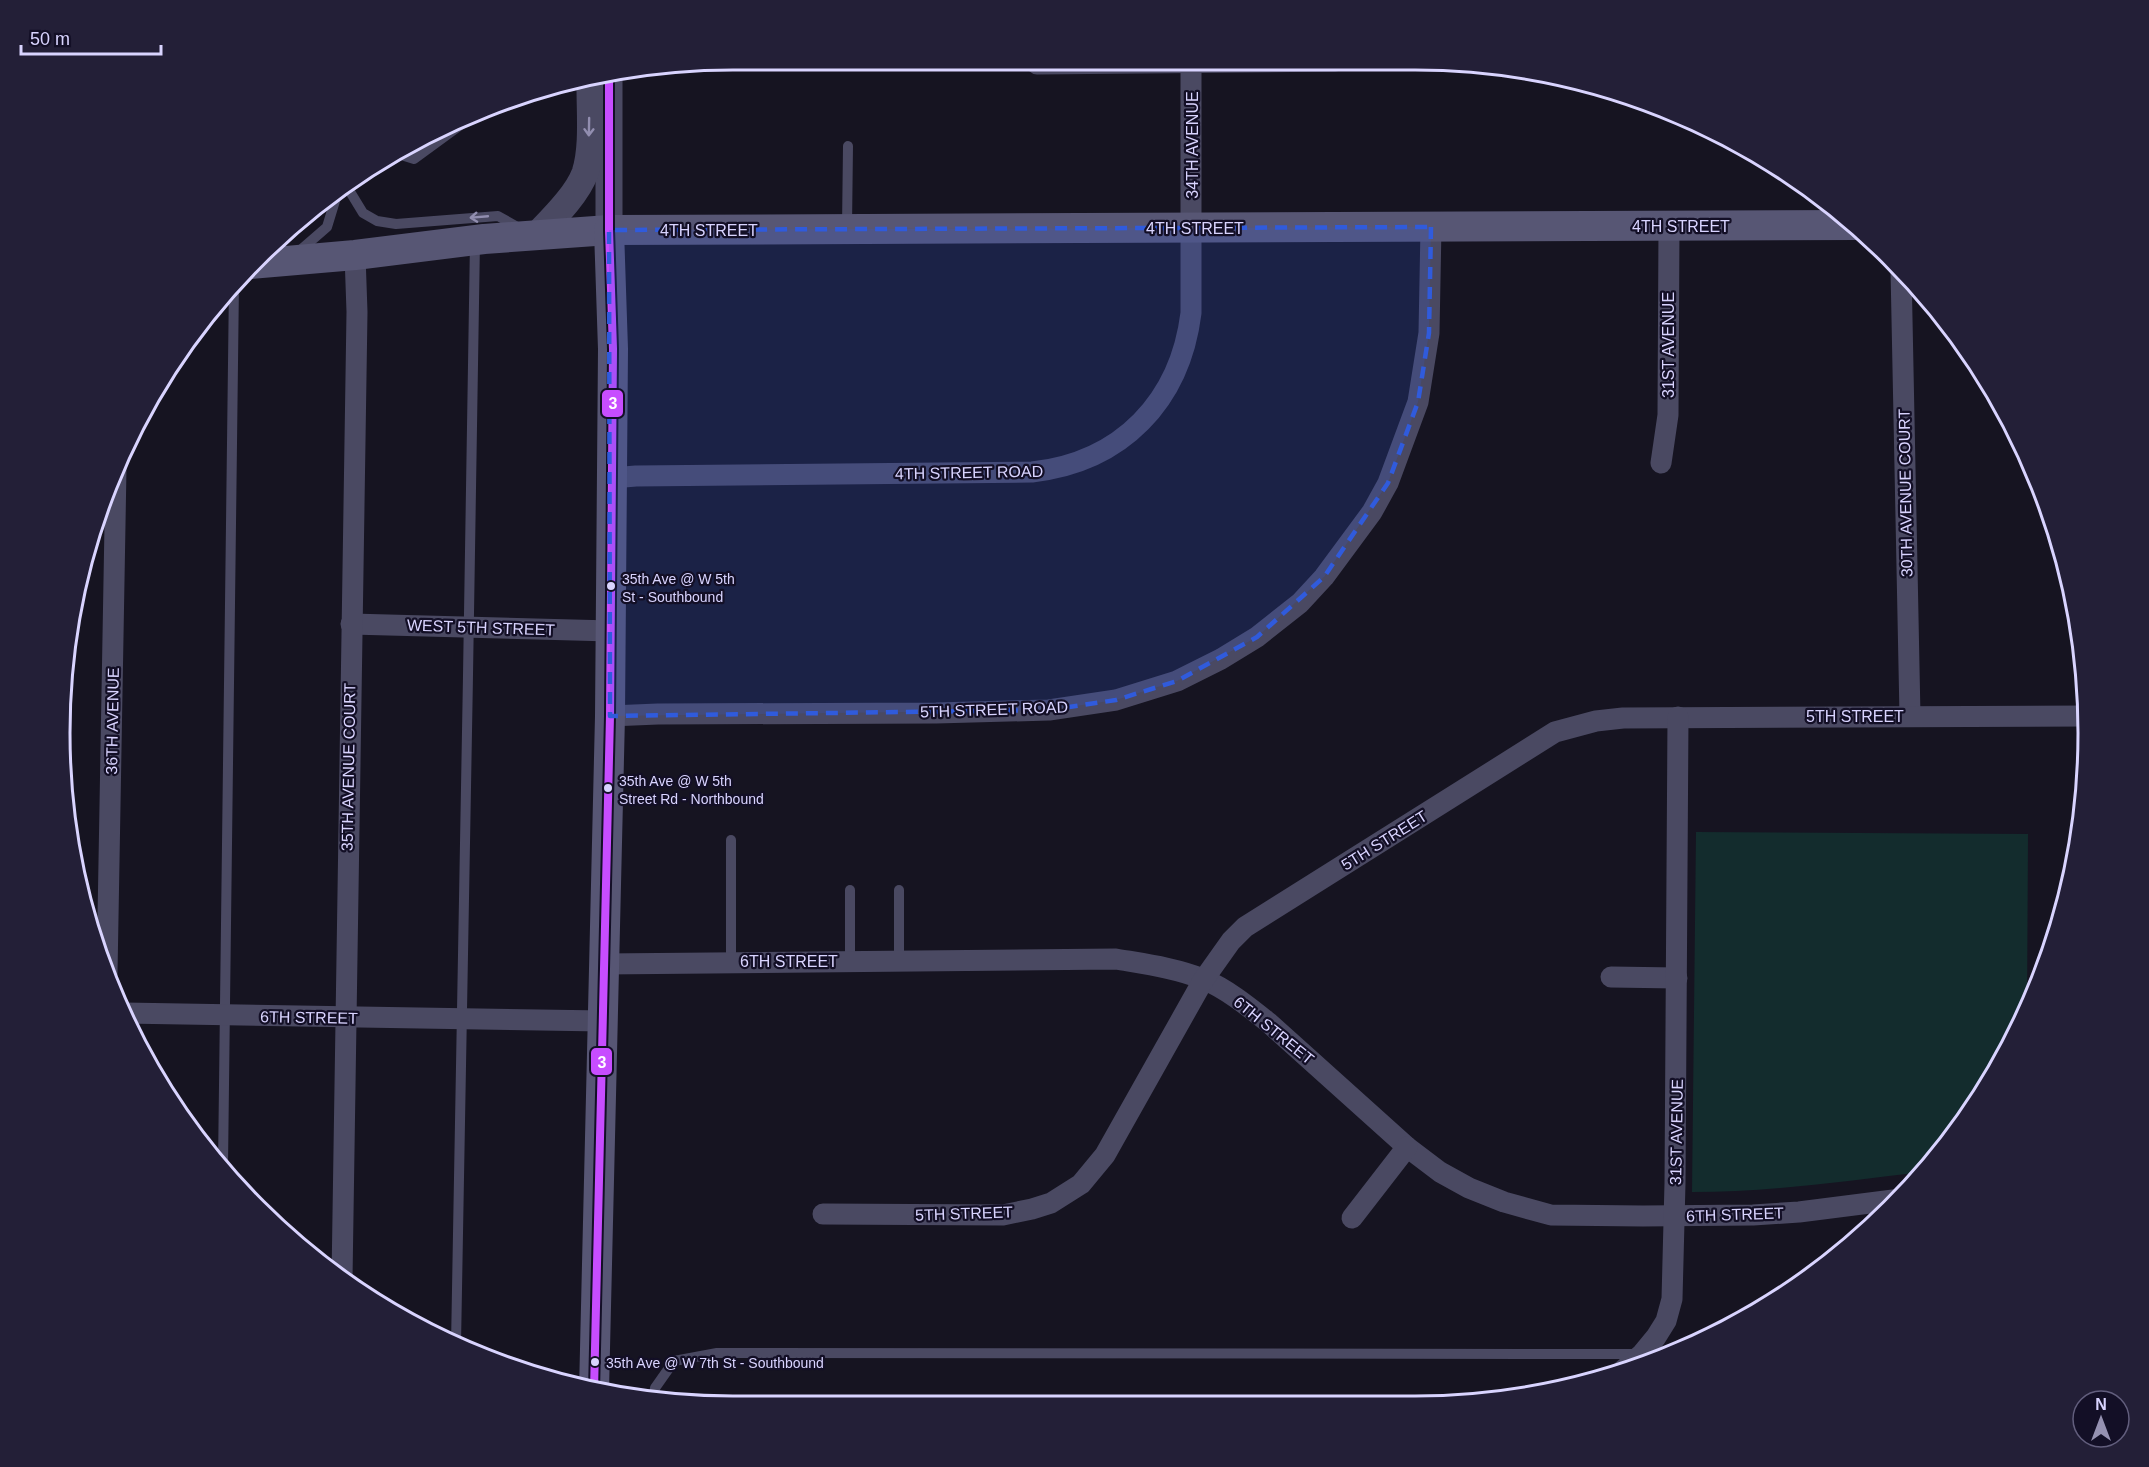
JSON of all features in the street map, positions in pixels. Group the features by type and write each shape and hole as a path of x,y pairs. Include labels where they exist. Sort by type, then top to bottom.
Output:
{"main road":[{"name":"4TH STREET","path":"267,263 475,241 609,230 1841,225"},
{"path":"594,1382 610,716 613,349 609,230"}],"street":[{"name":"34TH AVENUE","path":"1191,71 1191,228"},
{"path":"607,82 609,230"},
{"path":"534,236 560,209 584,175 589,159 590,88 593,86"},
{"name":"31ST AVENUE","path":"1661,463 1668,415 1669,226"},
{"name":"5TH STREET ROAD","path":"610,716 1049,710 1116,700 1177,681 1248,643 1300,603 1324,577 1372,512 1388,483 1418,402 1429,333 1431,227"},
{"name":"4TH STREET ROAD","path":"612,478 1032,472 1051,470 1088,459 1138,426 1163,396 1178,366 1188,335 1191,313 1191,228"},
{"name":"35TH AVENUE COURT","path":"342,1268 344,1018 357,312 355,255"},
{"name":"30TH AVENUE COURT","path":"1901,283 1910,716"},
{"name":"36TH AVENUE","path":"107,948 115,495"},
{"name":"WEST 5TH STREET","path":"351,624 611,631"},
{"name":"5TH STREET","path":"823,1214 1003,1215 1051,1203 1082,1184 1105,1155 1204,979 1231,940 1245,927 1555,732 1596,721 1678,717 2078,716"},
{"name":"31ST AVENUE","path":"1642,1354 1666,1321 1672,1299 1678,717"},
{"name":"6TH STREET","path":"604,963 1116,959 1158,966 1204,979 1247,1005 1407,1147 1440,1172 1469,1188 1504,1202 1551,1215 1674,1216 1799,1212 1885,1201"},
{"path":"1611,978 1677,978"},
{"name":"6TH STREET","path":"133,1013 603,1021"},
{"path":"1352,1218 1407,1147"},
{"path":"1638,1358 1642,1354"}],"lane":[{"path":"406,157 414,159 432,143"},
{"path":"847,229 848,146"},
{"path":"351,193 363,213 377,221 396,224 498,216 534,236"},
{"path":"289,261 327,227 334,205"},
{"path":"456,1335 464,1019 467,626 475,241"},
{"path":"223,1156 234,297"},
{"path":"731,840 731,961"},
{"path":"850,890 850,961"},
{"path":"899,890 899,960"},
{"path":"655,1392 674,1361 717,1353 1642,1354"}],"highlighted area":[{"path":"1431,227 1429,333 1418,402 1388,483 1324,577 1257,637 1177,681 1116,700 1049,710 610,716 609,230"}],"green space":[{"path":"1696,832 2028,834 2027,989 1990,1065 1967,1102 1914,1171 1912,1173 1779,1188 1692,1192"}],"transit line":[{"name":"3","path":"594,1382 610,716 613,349 609,230 609,82"}],"place":[{"name":"35th Ave @ W 5th St - Southbound","path":"611,586"},
{"name":"35th Ave @ W 5th Street Rd - Northbound","path":"608,788"},
{"name":"35th Ave @ W 7th St - Southbound","path":"595,1362"}]}
